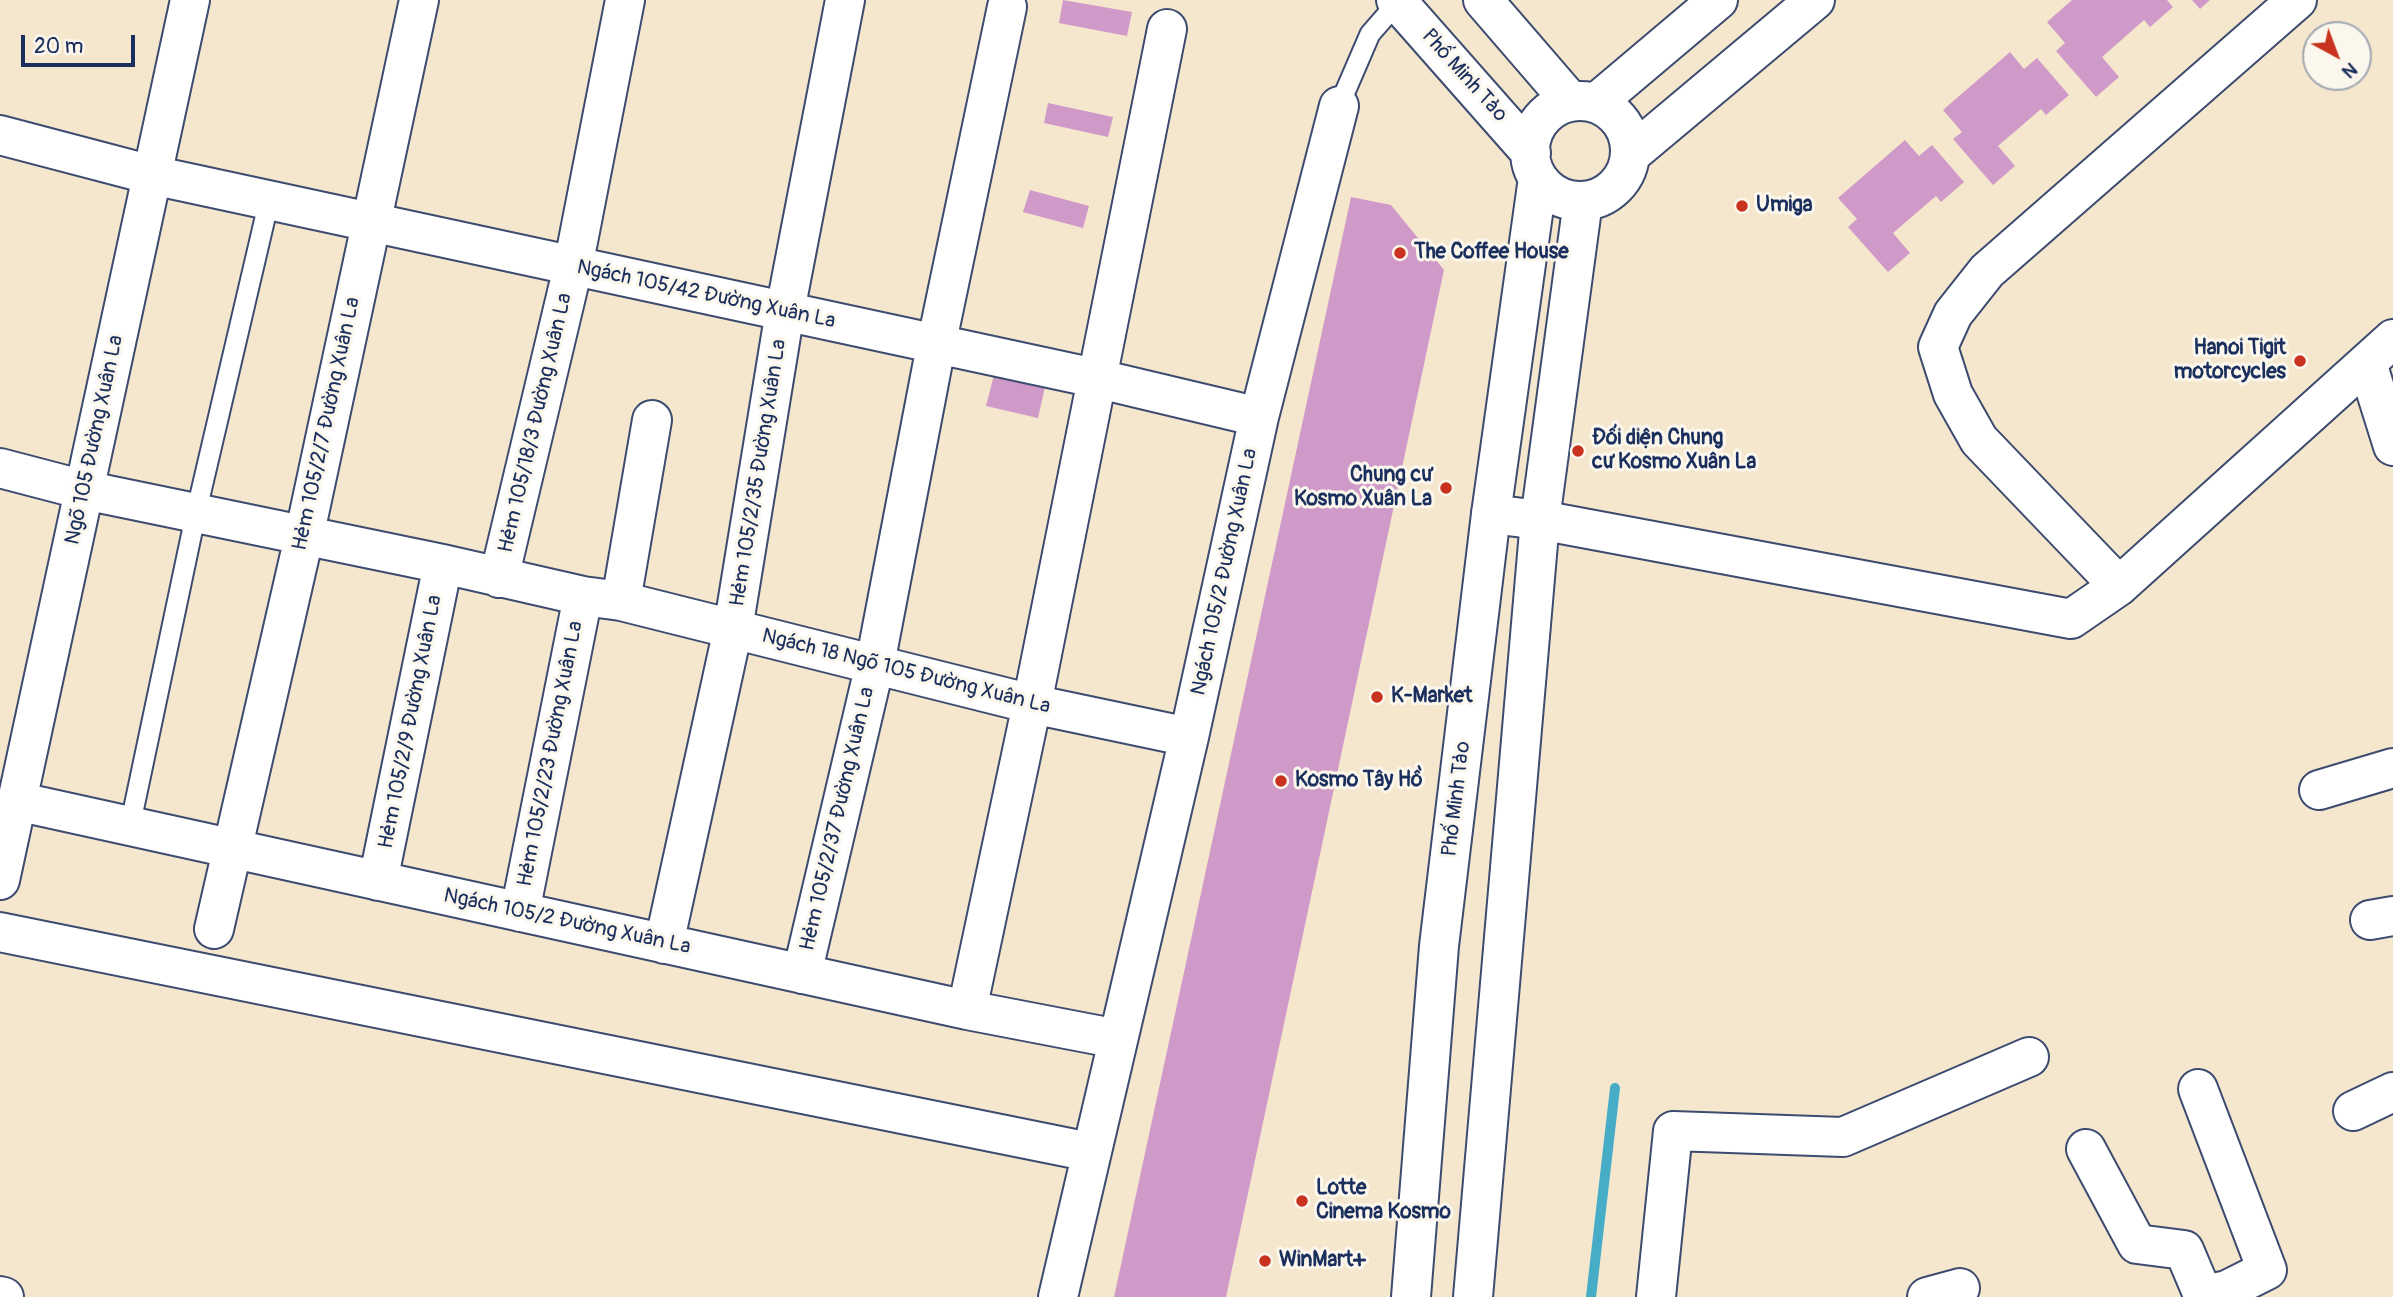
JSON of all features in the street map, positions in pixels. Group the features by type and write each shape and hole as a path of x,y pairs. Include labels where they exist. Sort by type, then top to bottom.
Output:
{"street":[{"name":"Ngõ 105 Đường Xuân La","path":"0,880 9,820 84,490 190,0"},
{"name":"Hẻm 105/2/7 Đường Xuân La","path":"214,929 304,537 419,0"},
{"name":"Hẻm 105/18/3 Đường Xuân La","path":"499,578 573,267 625,0"},
{"name":"Hẻm 105/2/35 Đường Xuân La","path":"664,944 733,629 785,310 845,0"},
{"path":"1483,0 1583,103 1619,119 1627,132 1630,155 1623,177 1612,189 1599,197 1583,201 1566,199 1550,191 1535,166 1536,128 1546,114 1561,104 1583,103 1718,0"},
{"path":"1630,155 1815,0"},
{"path":"2119,586 1979,440 1953,394 1938,347 1953,314 1987,271 2297,0"},
{"name":"Phố Minh Tảo","path":"1397,1 1535,166 1439,946 1411,1297"},
{"name":"Hẻm 105/2/37 Đường Xuân La","path":"802,974 875,664 936,346 1007,7"},
{"path":"967,1010 1032,704 1095,378 1167,29"},
{"name":"Ngách 105/2 Đường Xuân La","path":"1058,1297 1189,737 1259,418 1339,106"},
{"name":"Ngách 105/42 Đường Xuân La","path":"0,135 152,176 785,310 936,346 1095,378 1259,418"},
{"path":"1473,1297 1540,520 1583,201"},
{"path":"1491,514 1540,520 2071,619 2119,586 2380,351"},
{"path":"2380,351 2393,446"},
{"path":"621,601 652,420"},
{"name":"Ngách 18 Ngõ 105 Đường Xuân La","path":"0,468 84,490 443,564 583,596 621,601 1032,704 1189,737"},
{"name":"Hẻm 105/2/9 Đường Xuân La","path":"378,881 443,564"},
{"name":"Hẻm 105/2/23 Đường Xuân La","path":"520,912 583,596"},
{"path":"2319,790 2393,768"},
{"name":"Ngách 105/2 Đường Xuân La","path":"9,820 130,826 967,1010 1118,1039"},
{"path":"0,932 1090,1152"},
{"path":"1656,1297 1673,1131 1843,1137 2029,1057"},
{"path":"2086,1149 2137,1244 2185,1250 2203,1294 2229,1294 2267,1270 2198,1089"},
{"path":"2353,1111 2393,1092"}],"lane":[{"path":"1339,106 1370,33 1397,1"},
{"path":"130,826 196,513 269,201"}],"building":[{"path":"1063,0 1132,12 1127,36 1059,23"},
{"path":"2072,0 2167,0 2173,7 2150,27 2144,20 2102,57 2119,77 2096,97 2056,51 2065,43 2047,22"},
{"path":"2192,0 2210,0 2200,9"},
{"path":"2010,52 2024,69 2037,58 2069,95 2046,115 2041,109 1998,146 2015,166 1993,185 1953,139 1962,132 1943,110"},
{"path":"1048,103 1113,117 1108,137 1044,123"},
{"path":"1905,140 1919,156 1932,145 1964,182 1941,202 1936,196 1893,233 1910,253 1888,272 1848,227 1857,219 1838,198"},
{"path":"1030,190 1089,206 1083,228 1023,212"},
{"name":"Kosmo Tây Hồ","path":"1351,197 1391,205 1444,270 1226,1297 1114,1297"},
{"path":"994,375 1045,387 1038,418 986,406"}],"waterway":[{"path":"1591,1297 1615,1088"}],"place":[{"name":"Umiga","path":"1742,206"},
{"name":"The Coffee House","path":"1400,253"},
{"name":"Hanoi Tigit motorcycles","path":"2300,361"},
{"name":"Đối diện Chung cư Kosmo Xuân La","path":"1578,451"},
{"name":"Chung cư Kosmo Xuân La","path":"1446,488"},
{"name":"K-Market","path":"1377,697"},
{"name":"Kosmo Tây Hồ","path":"1281,781"},
{"name":"Lotte Cinema Kosmo","path":"1302,1201"},
{"name":"WinMart+","path":"1265,1261"}]}
